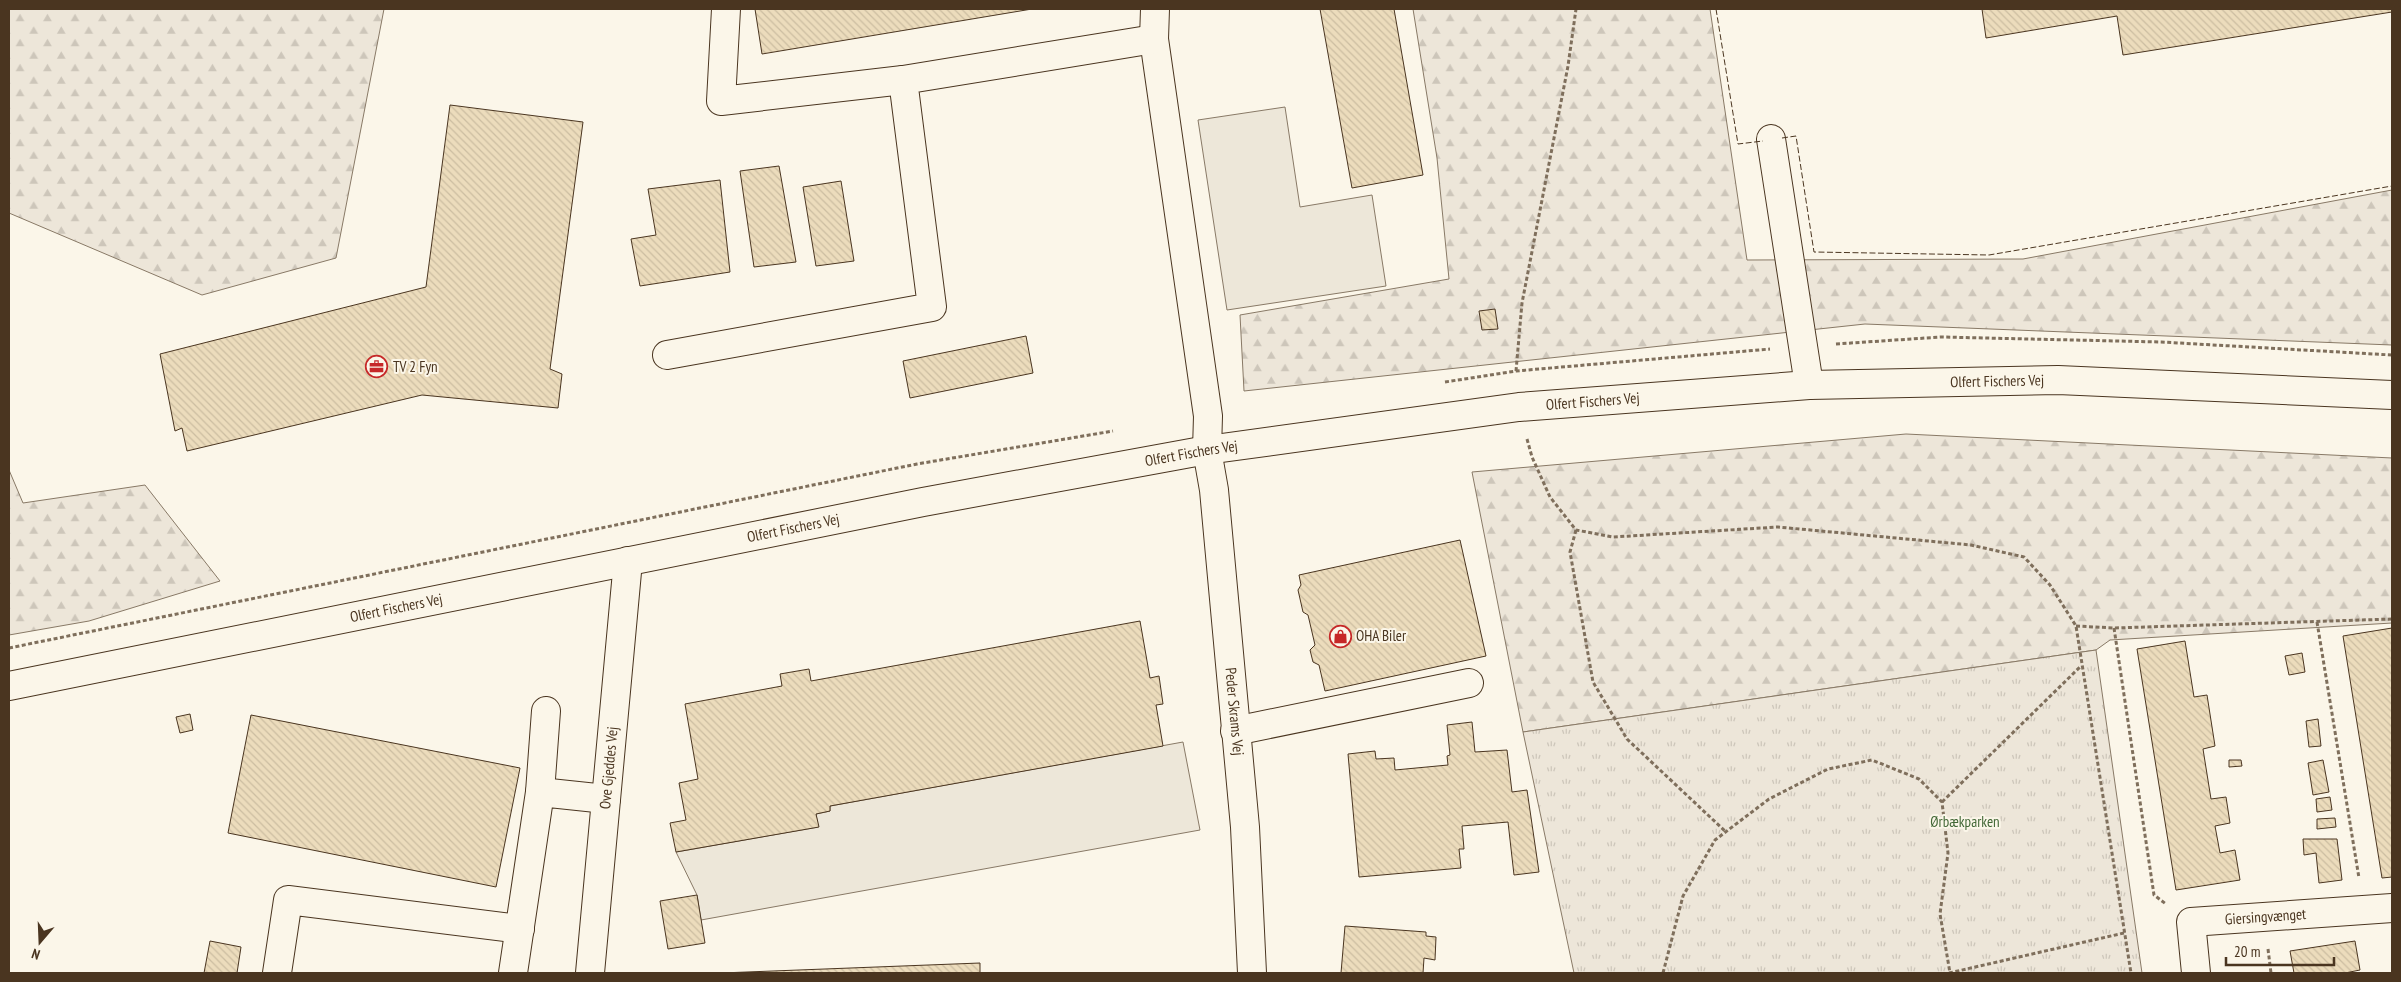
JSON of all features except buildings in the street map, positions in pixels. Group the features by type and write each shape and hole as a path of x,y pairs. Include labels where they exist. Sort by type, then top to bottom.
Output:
{"street":[{"path":"726,9 721,101 903,80 1154,39"},
{"name":"Peder Skrams Vej","path":"1155,9 1154,39 1206,402 1207,450 1214,490 1245,827 1252,973"},
{"path":"667,355 932,307 903,80"},
{"path":"1772,139 1809,385"},
{"name":"Olfert Fischers Vej","path":"9,686 923,502 1207,450 1519,407 1809,385 2058,380 2392,395"},
{"name":"Ove Gjeddes Vej","path":"590,973 628,561"},
{"path":"1235,731 1470,683"},
{"path":"513,973 540,792 546,710"},
{"path":"540,792 606,799"},
{"path":"277,973 288,900 520,929"},
{"name":"Giersingvænget","path":"2191,922 2392,908"},
{"path":"2191,922 2196,973"}],"path":[{"path":"1576,9 1568,66 1522,303 1516,371 1519,407 1532,457 1550,497 1576,530 1613,537 1778,527 1971,545 2024,557 2050,585 2076,626 2131,973"},
{"path":"1576,530 1570,552 1593,682 1627,740 1726,832"},
{"path":"2076,626 2114,628 2392,618"},
{"path":"2317,622 2364,910"},
{"path":"2114,628 2154,895 2191,922"},
{"path":"1942,802 2081,666"},
{"path":"1663,973 1683,896 1715,840 1769,798 1828,769 1872,760 1919,778 1942,802 1948,852 1940,914 1949,973 2124,933"}],"green space":[{"path":"9,9 384,9 336,258 202,295 9,213"},
{"path":"1413,9 1710,9 1747,260 2023,259 2392,190 2392,345 1865,324 1244,391 1240,315 1449,279 1437,158"},
{"path":"1906,434 2392,458 2392,623 2110,640 2096,650 1523,732 1472,472"},
{"path":"9,470 23,503 145,485 220,581 89,621 9,635"},
{"name":"Ørbækparken","path":"2096,650 2142,973 1574,973 1523,732"}],"shaded area":[{"path":"1285,107 1300,207 1372,195 1386,286 1227,310 1198,120"},
{"path":"1183,742 1200,830 701,920 697,895 676,852 818,827 816,814 830,811 830,806"}],"fence":[{"path":"1716,9 1738,144 1763,141"},
{"path":"1782,138 1796,136 1814,252 1989,255 2392,186"}],"place":[{"name":"TV 2 Fyn","path":"377,367"},
{"name":"OHA Biler","path":"1340,636"}]}
